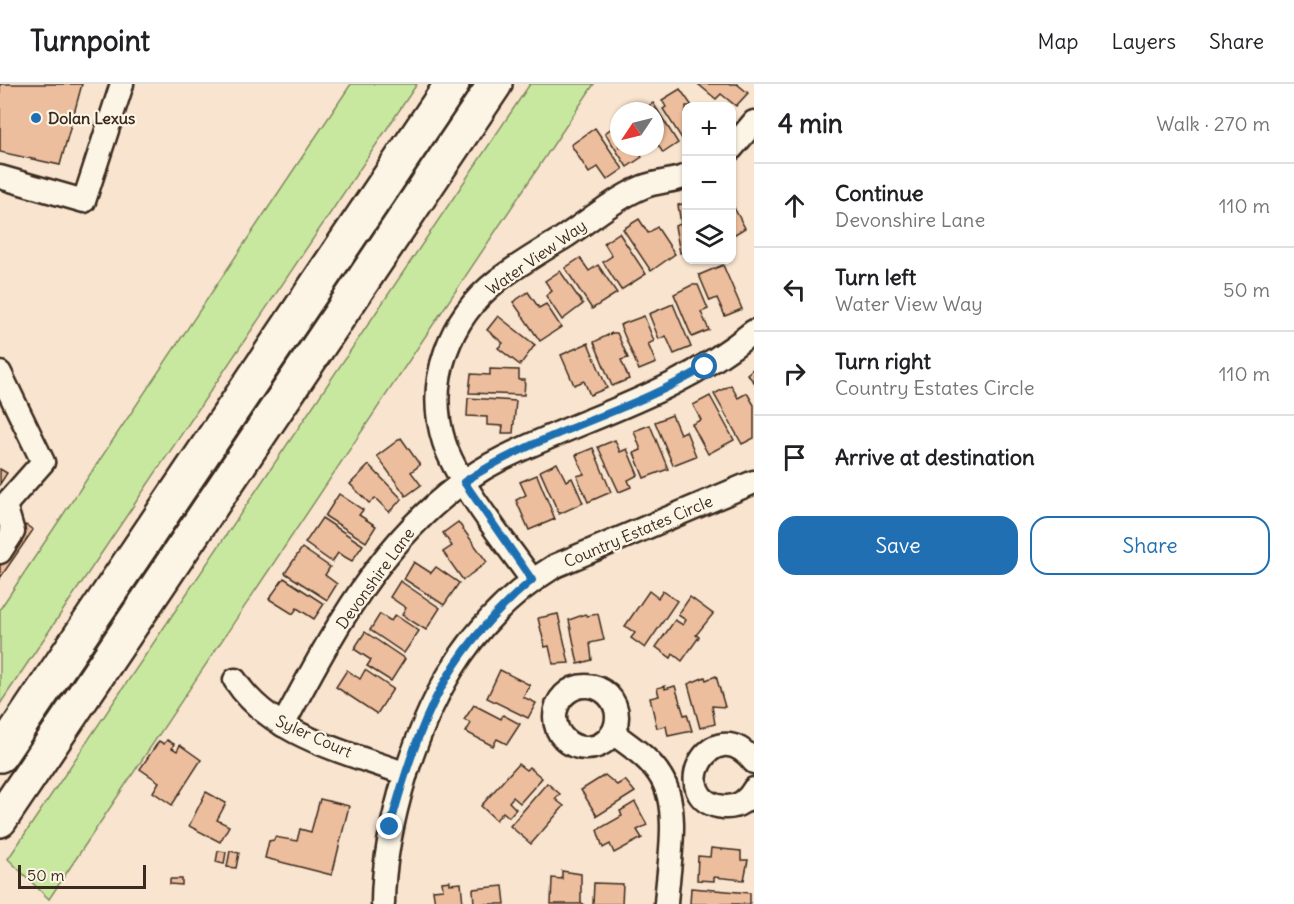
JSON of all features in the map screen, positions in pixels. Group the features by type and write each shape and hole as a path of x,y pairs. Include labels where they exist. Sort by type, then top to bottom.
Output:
{"highway":[{"path":"0,755 452,84"},
{"path":"0,820 495,84"}],"street":[{"path":"0,177 84,201 122,84"},
{"path":"736,142 754,122"},
{"name":"Water View Way","path":"532,580 464,482 444,443 438,403 438,381 444,356 465,314 498,280 632,191 658,182 682,178"},
{"name":"Devonshire Lane","path":"283,724 329,643 400,538 420,517 464,482 502,459 681,382 729,351 754,331"},
{"path":"0,373 43,462 3,506 13,532 0,552"},
{"name":"Country Estates Circle","path":"383,904 390,827 428,711 444,679 484,624 532,580 584,551 754,482"},
{"name":"Syler Court","path":"235,680 244,695 260,710 283,724 318,741 406,774"},
{"path":"614,733 651,764 669,793 671,824 666,904"},
{"path":"754,762 747,753 736,747 724,745 712,748 697,766 697,784 705,800 716,806 728,807 740,804 754,789"},
{"path":"669,793 697,784"}],"green space":[{"path":"351,84 417,84 0,704 0,609"},
{"path":"530,84 594,84 49,899 8,859"}],"building":[{"name":"Dolan Lexus","path":"0,84 82,84 60,165 0,152"},
{"path":"698,84 737,84 748,93 736,106 736,102 731,102 721,94 716,99"},
{"path":"680,89 689,102 682,102 682,139 664,111 666,107 662,100"},
{"path":"664,121 678,143 664,152"},
{"path":"595,128 610,150 610,156 614,156 623,169 607,180 598,167 589,173 571,145"},
{"path":"610,129 610,141 605,133"},
{"path":"620,156 641,156 642,157 627,167"},
{"path":"682,204 682,252 680,253 675,226 681,224 678,205"},
{"path":"736,211 745,228 736,234"},
{"path":"639,219 648,233 657,227 675,254 651,271 623,229"},
{"path":"619,233 646,274 621,290 603,262 612,256 604,243"},
{"path":"580,258 589,271 598,265 617,293 592,309 565,268"},
{"path":"723,265 742,309 725,316 717,298 710,301 699,275"},
{"path":"560,271 583,304 562,320 546,296 552,291 545,281"},
{"path":"692,285 698,285 708,309 701,312 709,330 692,337 674,294"},
{"path":"528,292 539,308 546,304 561,327 540,341 513,302"},
{"path":"673,304 691,347 674,354 666,336 659,339 649,314"},
{"path":"498,316 535,345 520,365 498,348 503,343 487,330"},
{"path":"644,316 654,341 648,344 656,363 639,370 620,325"},
{"path":"612,333 617,333 628,358 621,360 629,379 612,386 594,342"},
{"path":"588,343 607,388 590,395 584,381 574,385 561,355"},
{"path":"754,368 754,382 747,374"},
{"path":"490,369 519,370 519,380 525,380 524,395 469,393 471,374 490,375"},
{"path":"731,385 738,398 747,393 754,405 754,438 742,444 714,394"},
{"path":"710,396 734,440 708,454 692,424 701,420 693,405"},
{"path":"468,398 516,401 513,433 502,433 503,426 487,425 487,417 467,416"},
{"path":"672,415 680,434 686,431 696,456 673,465 655,422"},
{"path":"650,425 668,469 644,478 634,453 641,450 634,431"},
{"path":"401,438 420,465 411,472 421,485 406,496 377,456"},
{"path":"615,440 620,452 627,449 638,475 628,480 631,487 619,492 598,447"},
{"path":"593,448 611,492 588,502 577,476 584,474 576,455"},
{"path":"557,463 566,481 572,478 583,503 559,514 540,471"},
{"path":"369,465 402,499 389,512 375,498 369,503 350,484"},
{"path":"0,469 7,473 0,484"},
{"path":"537,475 555,519 529,530 516,500 526,495 520,482"},
{"path":"339,494 363,510 359,515 376,526 366,542 325,516"},
{"path":"322,518 363,545 352,561 338,553 332,562 305,543"},
{"path":"458,522 487,562 463,580 443,552 452,546 443,533"},
{"path":"26,525 33,530 0,578 0,564"},
{"path":"302,548 330,567 325,575 337,584 327,600 285,573"},
{"path":"414,562 431,573 436,567 459,583 444,605 404,579"},
{"path":"284,578 324,604 314,619 297,608 293,614 269,599"},
{"path":"400,581 440,608 426,630 402,615 406,608 390,597"},
{"path":"649,591 658,598 663,591 677,601 645,648 631,638 635,633 625,626"},
{"path":"690,597 713,614 696,635 699,637 682,661 673,654 671,658 656,647 675,620 683,625 686,620 678,615"},
{"path":"380,614 391,621 395,615 419,631 404,653 370,630"},
{"path":"558,614 569,663 553,664 549,646 545,647 538,618"},
{"path":"585,614 587,616 598,614 604,640 590,643 592,660 578,664 569,620"},
{"path":"365,632 405,659 391,681 367,666 371,660 354,649"},
{"path":"347,670 360,679 365,670 393,689 377,714 336,687"},
{"path":"500,670 530,685 523,697 536,703 528,718 487,698"},
{"path":"716,676 725,707 712,706 715,724 700,728 688,684 705,677 706,680"},
{"path":"665,686 665,689 675,686 684,715 687,714 692,731 668,736 666,726 657,728 650,698 659,696 657,688"},
{"path":"474,705 501,719 503,715 520,724 507,744 497,739 493,746 466,732 471,723 464,720"},
{"path":"167,740 174,744 172,748 177,751 180,745 201,760 172,805 153,792 159,782 140,769 159,741 164,744"},
{"path":"518,764 526,770 529,767 542,778 520,803 513,797 509,802 516,809 509,817 503,812 496,820 481,806"},
{"path":"605,775 617,785 625,780 635,792 597,816 581,790"},
{"path":"547,783 560,794 555,799 564,806 531,844 510,826"},
{"path":"206,792 226,803 217,820 229,826 220,842 189,826"},
{"path":"320,799 349,806 332,875 265,858 269,841 274,840 275,837 297,841 300,829 311,832"},
{"path":"635,802 647,825 637,830 642,838 614,853 610,844 603,848 597,830 622,816 620,811"},
{"path":"711,848 741,851 741,860 748,860 744,880 714,877 714,881 697,880 698,856 710,857"},
{"path":"218,851 226,852 224,864 216,862"},
{"path":"230,851 239,853 236,868 227,867"},
{"path":"562,871 581,874 581,903 584,904 551,904 552,878 562,879"},
{"path":"170,879 182,879 182,885 170,884"},
{"path":"450,881 450,884 461,883 463,904 435,904 433,890 443,889 442,882"},
{"path":"594,883 623,884 622,904 593,904"},
{"path":"503,886 505,904 474,904 473,889"},
{"path":"691,888 750,893 750,904 690,904"}],"place":[{"name":"Dolan Lexus","path":"36,118"}],"route":[{"path":"390,827 417,738 444,679 484,624 532,580 464,482 502,459 681,382 705,367"}]}
